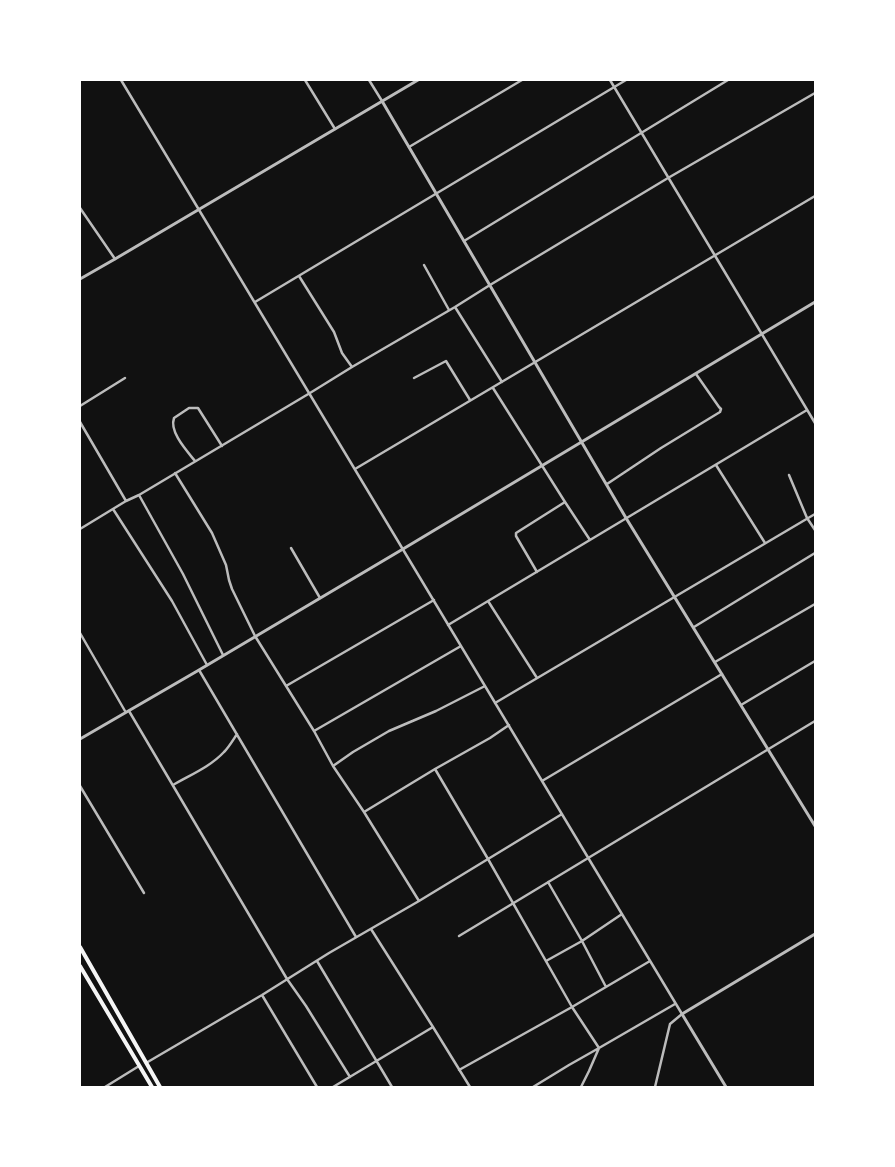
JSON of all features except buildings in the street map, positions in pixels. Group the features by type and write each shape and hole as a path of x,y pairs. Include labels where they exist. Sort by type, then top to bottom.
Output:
{"highway":[{"path":"81,949 160,1087"},
{"path":"80,966 152,1087"}],"street":[{"path":"121,80 726,1087"},
{"path":"305,80 335,129"},
{"path":"369,80 626,518 815,826"},
{"path":"80,279 418,80"},
{"path":"409,147 522,80"},
{"path":"610,80 815,424"},
{"path":"255,302 626,80"},
{"path":"464,241 728,80"},
{"path":"80,529 455,307 668,178 815,93"},
{"path":"355,469 815,196"},
{"path":"80,208 115,259"},
{"path":"424,265 449,310"},
{"path":"299,276 334,332 342,354 352,367"},
{"path":"80,738 199,670 403,549 815,302"},
{"path":"455,307 502,382"},
{"path":"414,378 446,361 470,400"},
{"path":"607,484 661,448 720,412 720,407 696,374"},
{"path":"80,406 125,378"},
{"path":"493,388 590,540"},
{"path":"195,461 178,439 173,424 174,418 189,408 198,408 222,446"},
{"path":"448,625 807,410"},
{"path":"80,422 126,502"},
{"path":"716,465 765,543"},
{"path":"175,473 212,533 226,565 232,589 255,636 314,731 333,766 364,812 419,901"},
{"path":"789,475 807,518 815,530"},
{"path":"139,495 183,574 223,655"},
{"path":"537,572 516,536 516,533 565,502"},
{"path":"113,509 172,601 207,665"},
{"path":"495,703 815,514"},
{"path":"291,548 320,598"},
{"path":"694,627 815,553"},
{"path":"286,686 434,600"},
{"path":"488,601 537,678"},
{"path":"715,662 815,604"},
{"path":"80,634 173,785 287,979 306,1006 350,1077"},
{"path":"314,731 461,646"},
{"path":"741,705 815,661"},
{"path":"199,670 356,937"},
{"path":"542,782 722,674"},
{"path":"333,766 352,752 389,731 436,711 485,686"},
{"path":"459,936 815,721"},
{"path":"364,812 490,738 508,725"},
{"path":"173,785 204,768 218,757 225,751 237,734"},
{"path":"435,769 572,1007 599,1048"},
{"path":"80,786 144,893"},
{"path":"146,1063 262,995 562,814"},
{"path":"548,882 582,941 606,987"},
{"path":"546,961 582,941 622,914"},
{"path":"372,929 470,1087"},
{"path":"655,1087 670,1024 682,1014 815,934"},
{"path":"317,961 392,1087"},
{"path":"459,1070 572,1007 650,961"},
{"path":"262,995 317,1087"},
{"path":"533,1087 569,1064 676,1004"},
{"path":"333,1087 433,1027"},
{"path":"581,1087 599,1048"},
{"path":"105,1087 139,1066"}]}
